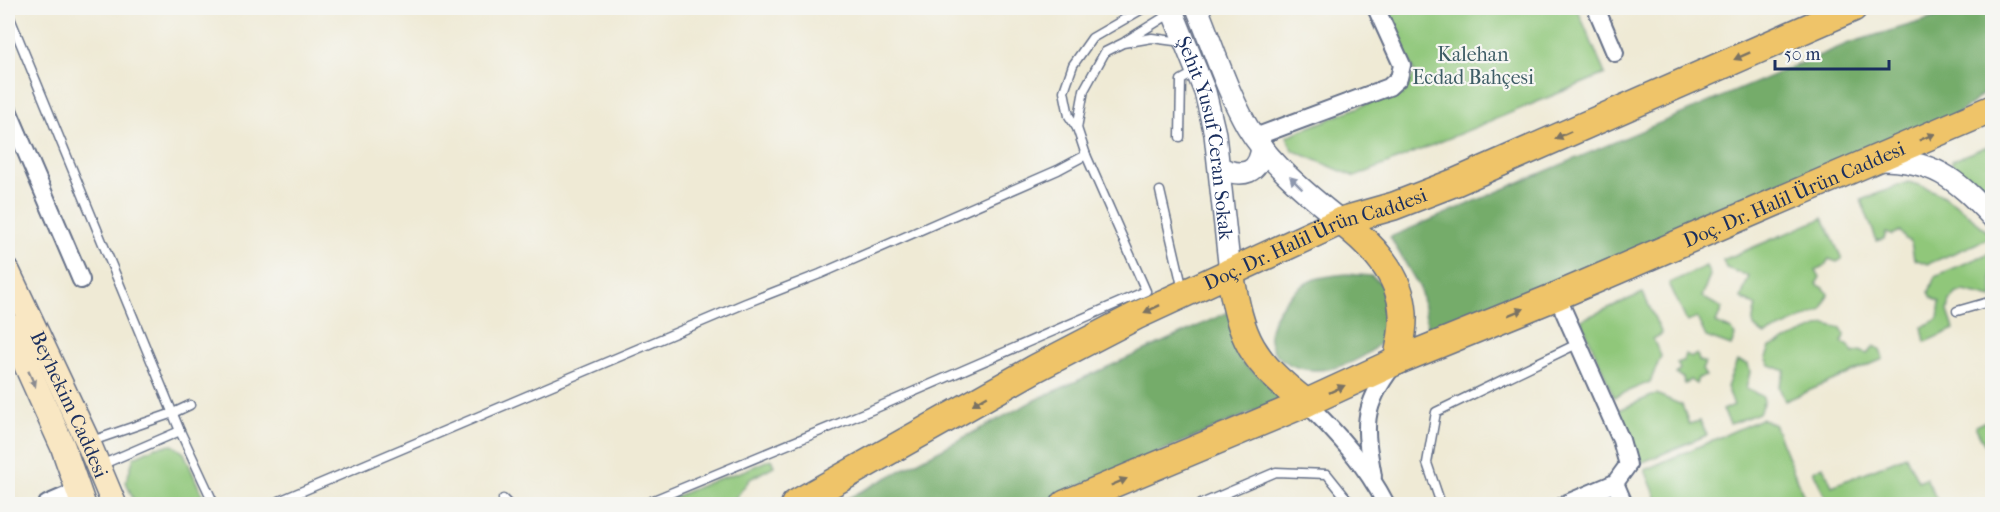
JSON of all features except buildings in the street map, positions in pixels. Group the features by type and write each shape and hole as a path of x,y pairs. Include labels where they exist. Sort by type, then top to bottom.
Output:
{"main road":[{"name":"Doç. Dr. Halil Ürün Caddesi","path":"795,504 1036,368 1136,316 1341,220 1394,206 1456,182 1853,8"},
{"name":"Doç. Dr. Halil Ürün Caddesi","path":"1065,504 1992,109"},
{"path":"1341,220 1373,248 1388,268 1398,289 1403,315 1397,361"},
{"name":"Beyhekim Caddesi","path":"8,272 88,442 114,504"},
{"path":"1230,272 1239,322 1247,343 1274,377 1306,403"},
{"name":"Beyhekim Caddesi","path":"8,325 63,447 80,498"}],"street":[{"name":"Şehit Yusuf Ceran Sokak","path":"1197,8 1235,102 1259,142 1300,186 1341,220"},
{"path":"1220,168 1238,173 1249,172 1257,165 1259,142 1389,87 1399,78 1402,65 1376,8"},
{"path":"1596,8 1615,53"},
{"name":"Şehit Yusuf Ceran Sokak","path":"1172,10 1186,42 1210,112 1220,168 1230,272"},
{"path":"8,110 81,280"},
{"path":"1873,160 1915,162 1937,171 1972,195 1992,218"},
{"path":"1557,296 1621,440 1628,465 1615,483 1565,504"},
{"path":"1374,480 1367,445 1368,410 1374,394 1397,361"},
{"path":"1306,403 1340,436 1374,480 1386,504"},
{"path":"1615,483 1624,504"},
{"path":"47,504 80,498"}],"lane":[{"path":"644,504 876,408 1146,291 1086,155 1077,128 1069,116 1064,91 1073,65 1092,38 1144,8"},
{"path":"1077,128 1084,90 1105,52 1123,43 1172,10"},
{"path":"8,13 180,431 214,504"},
{"path":"1123,43 1152,38 1186,42"},
{"path":"1180,137 1181,80 1197,72"},
{"path":"272,504 820,274 1058,170 1086,155"},
{"path":"1160,191 1184,294"},
{"path":"1957,311 1992,301"},
{"path":"1441,504 1427,463 1436,412 1577,344"},
{"path":"88,442 190,405"},
{"path":"97,466 180,431"},
{"path":"1201,504 1276,472 1326,474 1351,504"}],"green space":[{"name":"Kalehan Ecdad Bahçesi","path":"1387,8 1577,8 1605,74 1355,177 1292,150 1287,136 1402,90 1415,74"},
{"path":"1967,8 1992,8 1992,87 1958,114 1430,337 1420,288 1390,237 1849,43"},
{"path":"1992,144 1992,198 1953,167 1951,161"},
{"path":"1908,182 1932,190 1954,203 1992,237 1928,264 1914,259 1911,242 1905,239 1900,231 1892,235 1886,233 1884,239 1877,241 1861,200"},
{"path":"1823,218 1842,259 1837,262 1829,259 1825,265 1816,270 1820,277 1816,284 1824,288 1828,294 1822,310 1765,335 1756,329 1753,323 1756,306 1741,298 1749,276 1726,268 1723,260"},
{"path":"1992,252 1992,298 1964,291 1957,293 1950,300 1948,311 1954,329 1925,342 1922,327 1938,319 1940,302 1932,298 1929,292 1935,276"},
{"path":"1706,266 1710,275 1702,297 1722,308 1716,323 1732,330 1735,336 1731,346 1706,337 1697,318 1687,322 1669,283"},
{"path":"1347,274 1371,276 1388,287 1392,324 1383,340 1356,360 1322,370 1305,369 1290,364 1277,355 1271,345 1270,334 1272,322 1286,300 1295,291 1315,279"},
{"path":"1643,293 1662,334 1653,339 1661,356 1650,382 1614,397 1581,320"},
{"path":"1233,310 1242,363 1288,397 1038,504 837,504 1035,400"},
{"path":"1825,324 1841,328 1844,335 1842,342 1849,346 1853,353 1860,351 1867,354 1874,346 1880,350 1883,359 1785,401 1779,387 1785,371 1770,365 1766,358 1770,347"},
{"path":"1685,354 1692,357 1697,354 1699,361 1705,363 1702,370 1706,376 1698,378 1696,384 1690,380 1685,384 1683,378 1676,374 1680,369 1677,363 1683,361"},
{"path":"1737,361 1748,364 1750,372 1746,389 1762,396 1764,401 1759,413 1730,424 1723,410 1734,405 1727,387"},
{"path":"1656,394 1682,405 1689,424 1700,421 1707,435 1641,463 1619,410"},
{"path":"1992,418 1992,443 1985,446 1975,426"},
{"path":"1761,419 1774,424 1807,504 1659,504 1645,470"},
{"path":"173,445 184,453 206,504 135,504 126,482 134,457 156,447"},
{"path":"1906,456 1918,481 1926,478 1938,502 1935,504 1914,502 1912,504 1829,504 1813,471 1823,466 1832,486"},
{"path":"771,459 774,466 750,479 731,504 658,504 715,480"}]}
